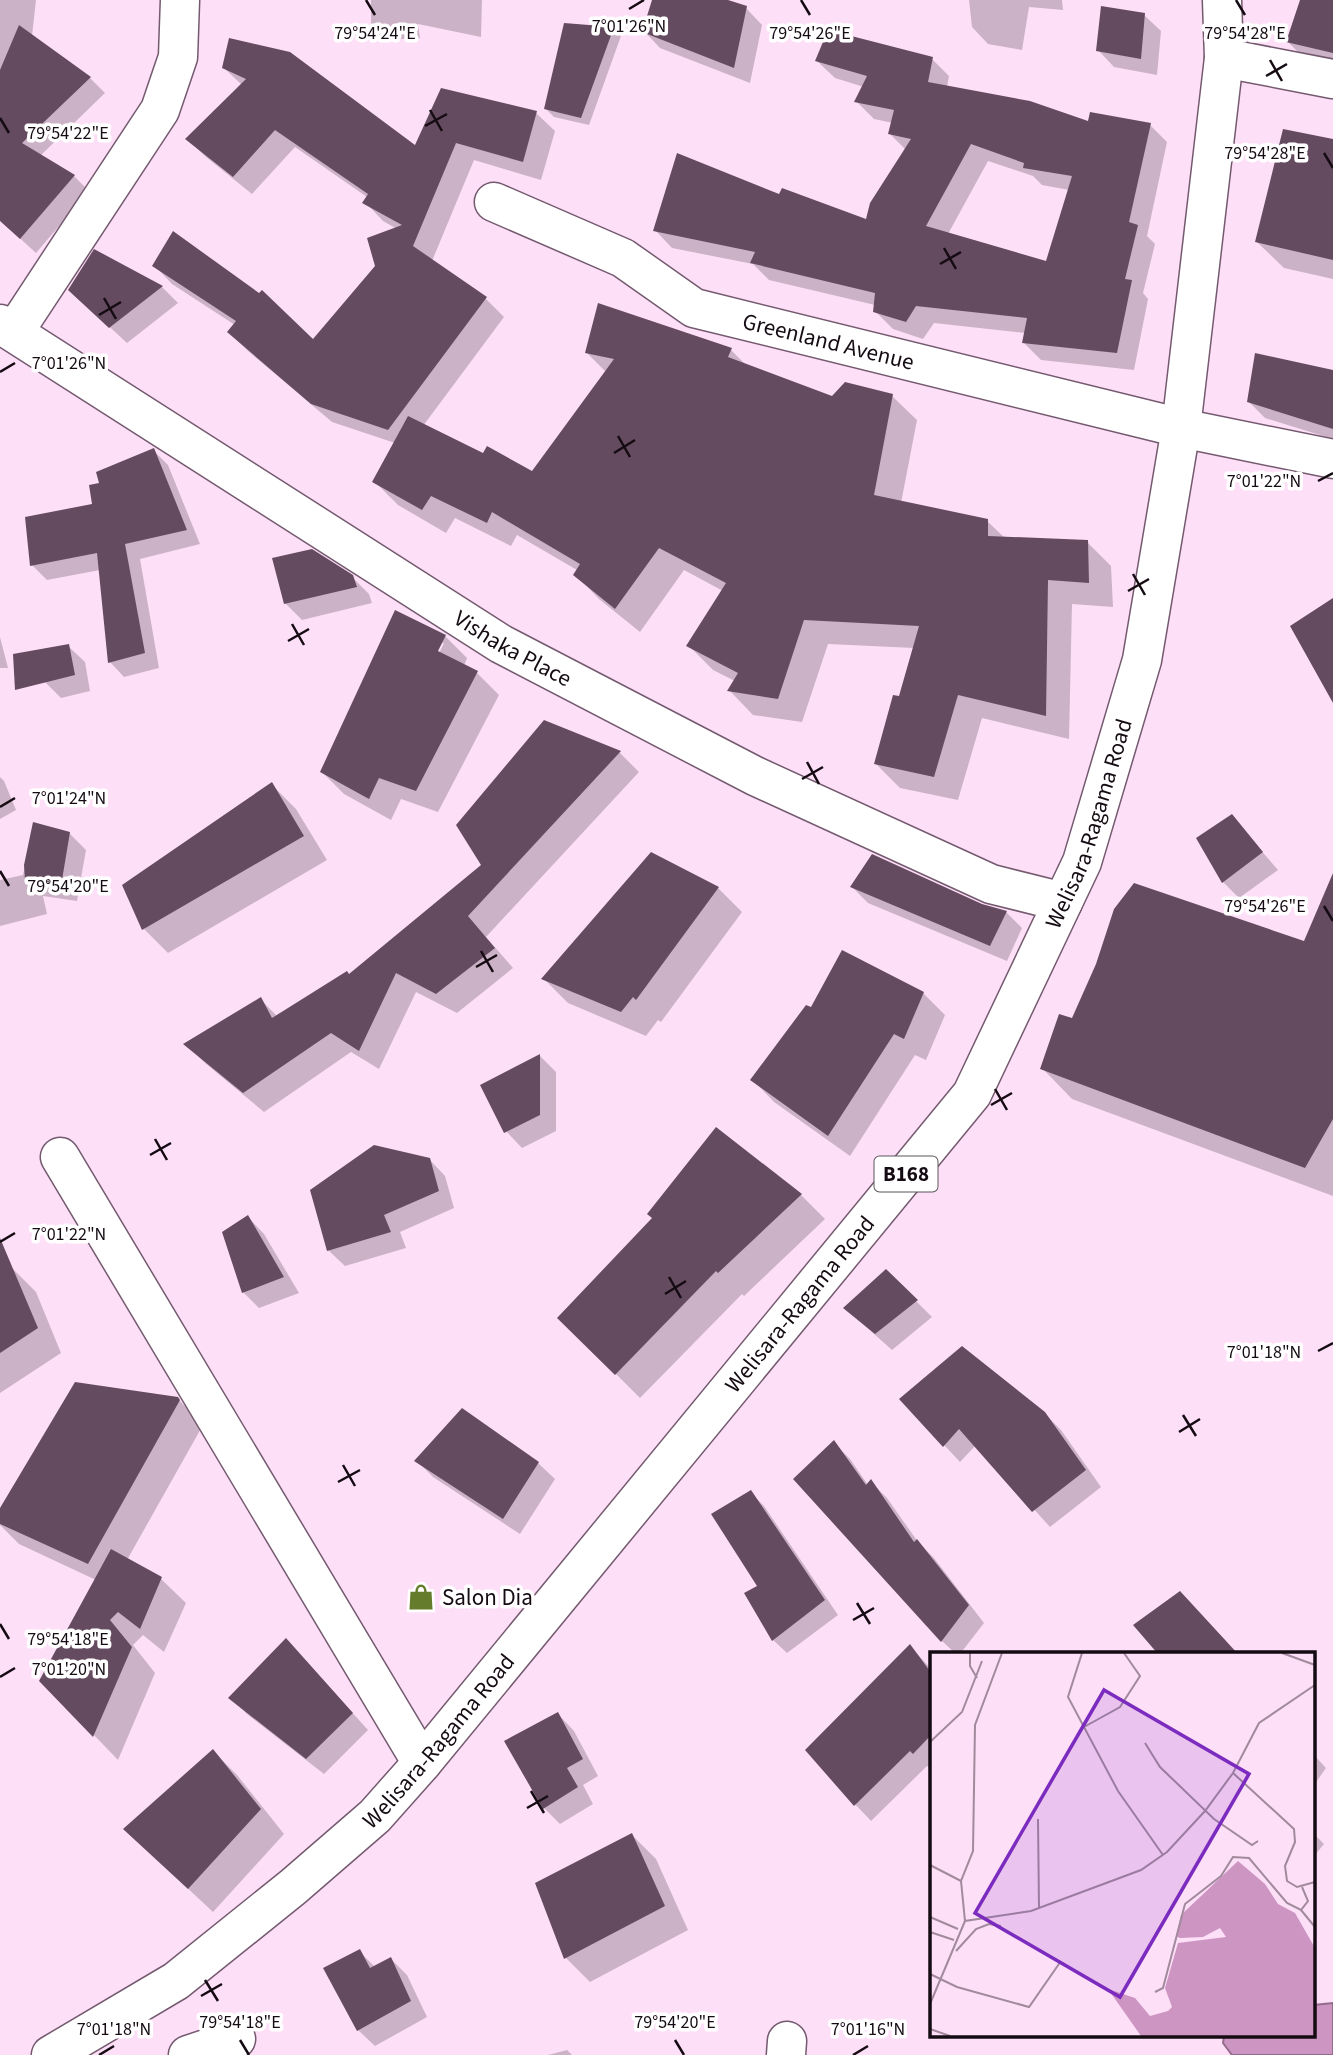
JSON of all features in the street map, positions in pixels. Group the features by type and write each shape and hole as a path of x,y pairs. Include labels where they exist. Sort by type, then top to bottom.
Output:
{"street":[{"path":"7,328 160,110 178,57 180,0"},
{"name":"Welisara-Ragama Road","path":"51,2055 176,1981 293,1887 375,1816 422,1763 972,1094 1082,862 1142,660 1181,428 1224,58 1222,0"},
{"path":"1224,58 1333,79"},
{"name":"Greenland Avenue","path":"495,202 623,258 694,308 1181,428 1333,459"},
{"name":"Vishaka Place","path":"7,328 500,644 755,776 991,884 1063,902"},
{"path":"60,1157 422,1763"},
{"path":"188,2055 236,2039"}],"shaded area":[{"path":"1333,2003 1333,2055 1232,2055 1223,2043 1224,2038 1316,2038 1316,2005"}],"building":[{"path":"652,0 728,0 747,6 734,68 642,32"},
{"path":"1300,0 1333,0 1333,53 1286,42"},
{"path":"1101,6 1145,13 1141,59 1096,51"},
{"path":"564,23 614,27 581,118 544,109"},
{"path":"19,25 91,77 22,143 75,175 20,239 0,221 0,70"},
{"path":"828,30 933,57 928,82 1030,101 1088,121 1090,112 1151,123 1129,222 1138,225 1125,279 1132,280 1117,353 1022,343 1027,318 916,306 906,322 873,312 875,293 750,263 755,252 653,231 677,153 779,194 782,188 866,219 870,203 911,139 888,134 894,110 854,102 867,76 815,61","holes":["971,144 1024,163 1023,168 1072,176 1046,261 926,226"]},
{"path":"229,38 290,52 415,145 441,88 537,111 523,162 456,143 413,246 487,297 388,430 311,404 227,332 236,321 152,266 173,231 259,293 262,290 313,339 375,266 367,238 402,225 362,203 368,194 275,130 233,177 185,139 246,79 222,68"},
{"path":"1283,129 1333,139 1333,260 1255,242"},
{"path":"94,249 163,286 109,328 68,290"},
{"path":"598,303 732,348 728,357 832,396 845,382 893,394 874,495 988,519 988,536 1088,540 1089,583 1048,580 1046,716 958,695 934,777 874,764 893,695 899,696 919,626 804,620 778,699 727,691 738,673 686,646 726,583 659,548 615,609 573,575 580,564 492,512 487,523 431,496 422,510 372,482 408,416 483,453 487,446 532,471 614,359 585,353"},
{"path":"1255,353 1333,370 1333,429 1247,402"},
{"path":"154,448 187,530 125,544 145,653 108,663 97,553 30,566 25,517 92,504 89,485 99,483 96,472"},
{"path":"312,549 353,575 357,587 284,604 272,558"},
{"path":"1333,598 1333,703 1290,626"},
{"path":"395,610 446,635 438,651 478,671 416,791 379,778 369,799 320,772"},
{"path":"69,644 75,675 15,690 13,654"},
{"path":"544,720 621,751 468,916 495,948 436,994 396,973 359,1051 331,1033 243,1093 183,1044 261,997 272,1018 347,971 349,974 481,865 456,825"},
{"path":"272,782 304,836 142,930 122,885"},
{"path":"1232,814 1263,852 1222,883 1196,838"},
{"path":"33,822 70,832 61,886 25,880 24,865"},
{"path":"651,852 719,887 636,1000 633,997 621,1012 541,979"},
{"path":"872,854 982,904 1007,911 990,946 850,887"},
{"path":"1333,873 1333,1119 1305,1168 1040,1069 1059,1014 1072,1018 1096,964 1114,909 1134,883 1304,941"},
{"path":"842,950 924,992 904,1039 894,1034 828,1136 750,1080 806,1005 811,1007"},
{"path":"540,1054 540,1115 504,1133 480,1085"},
{"path":"716,1127 802,1194 718,1273 716,1271 615,1375 557,1318 652,1218 647,1214"},
{"path":"374,1145 430,1158 439,1191 384,1215 391,1232 327,1251 310,1190"},
{"path":"248,1215 284,1277 242,1293 222,1232"},
{"path":"0,1238 38,1328 0,1353"},
{"path":"886,1269 918,1300 875,1334 843,1308"},
{"path":"962,1346 1045,1412 1086,1470 1032,1512 959,1429 943,1447 899,1399"},
{"path":"75,1382 178,1397 180,1400 88,1564 0,1524 0,1508"},
{"path":"462,1408 539,1462 503,1519 414,1461"},
{"path":"834,1440 866,1485 871,1479 914,1542 917,1539 969,1605 941,1642 793,1479"},
{"path":"751,1490 825,1600 772,1641 744,1593 757,1586 711,1514"},
{"path":"111,1549 162,1577 140,1629 118,1612 110,1620 132,1647 93,1737 39,1681"},
{"path":"1180,1591 1236,1652 1156,1652 1133,1625"},
{"path":"286,1638 353,1713 306,1759 228,1698"},
{"path":"910,1644 930,1671 930,1736 913,1754 910,1751 854,1806 805,1750"},
{"path":"558,1712 583,1759 567,1768 578,1787 543,1809 504,1741"},
{"path":"213,1749 261,1809 188,1889 123,1829"},
{"path":"632,1833 665,1906 564,1959 535,1883"},
{"path":"360,1949 370,1968 391,1957 411,2001 357,2031 323,1968"}],"place":[{"name":"Salon Dia","path":"421,1597"}]}
